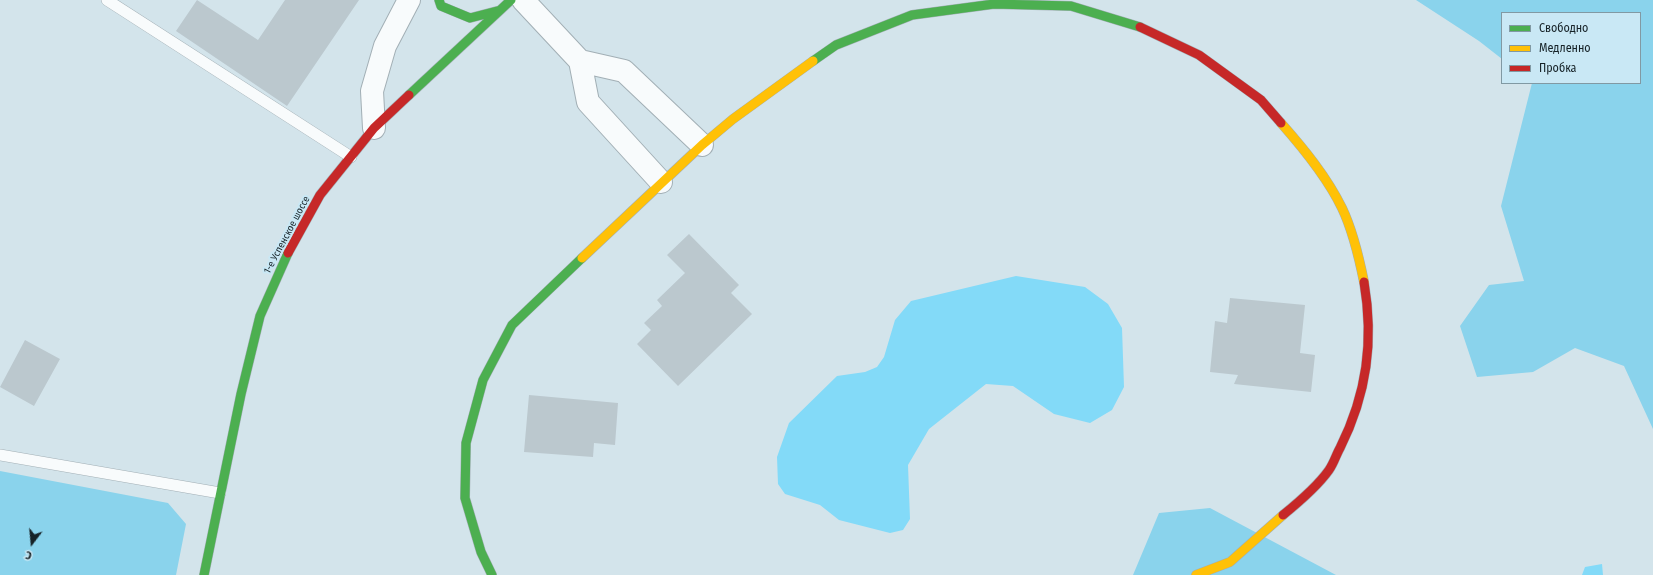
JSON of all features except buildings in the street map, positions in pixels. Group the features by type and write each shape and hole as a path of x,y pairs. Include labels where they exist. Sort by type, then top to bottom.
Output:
{"street":[{"path":"374,128 372,91 385,46 409,0"},
{"path":"439,0 441,6 470,18 500,10"},
{"name":"1-е Успенское шоссе","path":"204,575 241,394 260,316 283,262 320,195 374,128 511,0"},
{"path":"523,0 580,61 588,102 660,182"},
{"path":"492,575 481,552 465,498 466,444 483,380 512,325 660,182 702,145 733,119 836,45 912,15 994,4 1071,6 1139,27 1199,55 1261,100 1308,153 1342,208 1360,261 1369,311 1367,371 1350,428 1329,470 1302,499 1230,562 1196,575"},
{"path":"580,61 624,71 702,145"}],"lane":[{"path":"107,0 351,157"},
{"path":"0,455 220,493"}],"shaded area":[{"path":"1416,0 1653,0 1653,429 1624,366 1575,348 1533,372 1477,377 1460,326 1489,285 1524,281 1501,206 1532,84 1641,84 1641,12 1501,12 1501,58 1479,41"},
{"path":"1016,276 1085,287 1108,304 1122,328 1124,387 1112,410 1090,423 1054,414 1013,386 986,384 929,429 908,465 910,519 903,530 890,533 839,520 820,505 785,494 778,484 777,457 789,423 837,376 865,372 877,367 884,357 895,320 911,301"},
{"path":"0,471 168,503 186,524 176,575 0,575"},
{"path":"1210,508 1336,575 1133,575 1159,513"},
{"path":"1602,564 1603,575 1582,575 1585,567"}],"traffic: fast":[{"path":"439,0 441,6 470,18 497,11"},
{"path":"409,95 511,0"},
{"path":"813,61 836,45 912,15 994,4 1071,6 1140,27"},
{"path":"204,575 241,394 260,316 288,253"},
{"path":"492,575 481,552 465,498 466,443 483,380 512,325 582,258"}],"traffic: slow":[{"path":"582,258 702,145 733,119 813,61"},
{"path":"1281,123 1314,164 1329,185 1342,208 1358,254 1364,282"},
{"path":"1196,575 1230,562 1283,515"}],"traffic: jam":[{"path":"1140,27 1199,55 1261,100 1281,123"},
{"path":"288,253 320,195 374,128 409,95"},
{"path":"1283,515 1301,500 1329,470 1334,462 1357,408 1366,367 1368,346 1367,304 1364,282"}]}
